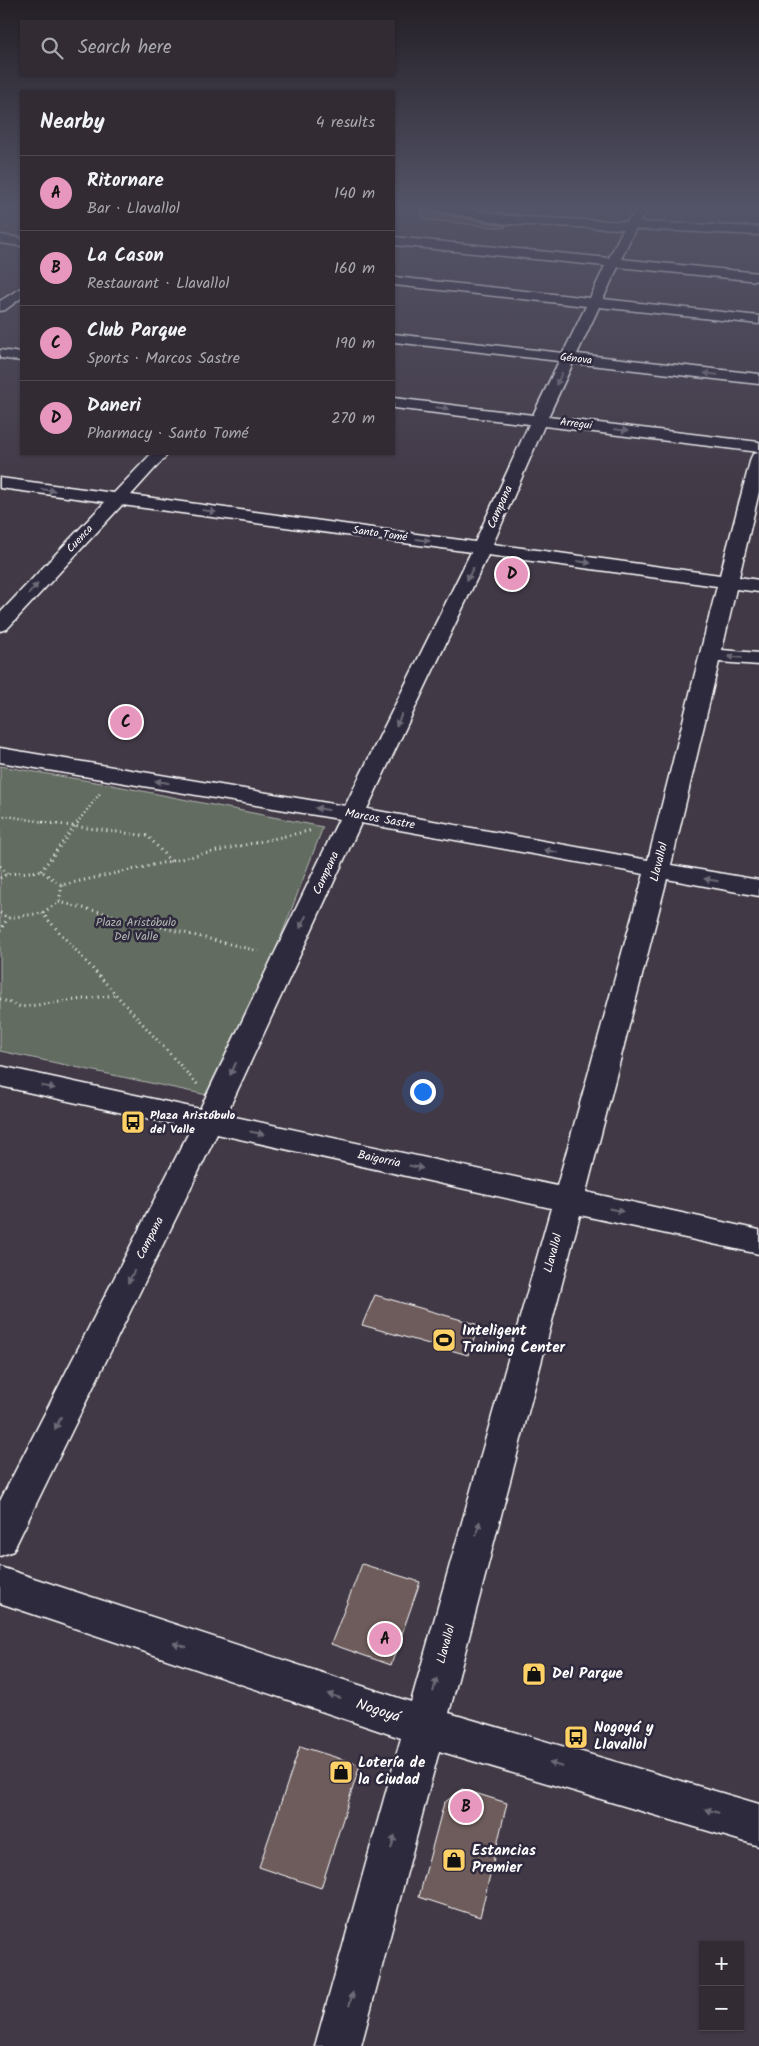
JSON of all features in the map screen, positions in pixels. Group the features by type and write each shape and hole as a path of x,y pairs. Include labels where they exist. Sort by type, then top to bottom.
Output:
{"street":[{"path":"572,300 759,320"},
{"name":"Campana","path":"0,1539 208,1123 349,823 482,548 539,419 595,303"},
{"name":"Génova","path":"395,338 759,380"},
{"path":"0,354 20,357"},
{"name":"Arregui","path":"395,403 759,447"},
{"name":"Cuenca","path":"0,625 159,455"},
{"name":"Llavallol","path":"338,2046 657,871 711,655 727,581 759,458"},
{"name":"Santo Tomé","path":"0,484 759,586"},
{"path":"711,655 759,659"},
{"name":"Marcos Sastre","path":"0,755 349,823 759,888"},
{"name":"Baigorria","path":"0,1076 759,1242"},
{"name":"Nogoyá","path":"0,1585 424,1726 759,1825"}],"path":[{"path":"41,871 102,792"},
{"path":"0,818 7,816 148,836 172,862"},
{"path":"0,878 7,874 41,871 62,885 323,827 349,823"},
{"path":"0,866 7,874"},
{"path":"59,902 62,885"},
{"path":"0,913 8,918 42,913 59,902 265,953"},
{"path":"42,913 114,995 201,1088"},
{"path":"0,931 8,918"},
{"path":"0,999 21,1007 114,995"}],"green space":[{"name":"Plaza Aristóbulo Del Valle","path":"0,766 107,784 323,827 274,955 207,1095 0,1051"}],"building":[{"name":"Inteligent Training Center","path":"375,1295 479,1325 468,1355 362,1325"},
{"path":"362,1564 420,1582 391,1665 331,1644"},
{"path":"300,1746 360,1765 321,1888 259,1867"},
{"path":"462,1789 507,1803 480,1917 419,1897 444,1803"}],"place":[{"name":"Daneri","path":"512,574"},
{"name":"Club Parque","path":"126,722"},
{"name":"Plaza Aristóbulo del Valle","path":"133,1122"},
{"name":"Inteligent Training Center","path":"444,1340"},
{"name":"Ritornare","path":"385,1639"},
{"name":"Del Parque","path":"534,1674"},
{"name":"Nogoyá y Llavallol","path":"576,1737"},
{"name":"Lotería de la Ciudad","path":"341,1772"},
{"name":"La Cason","path":"466,1807"},
{"name":"Estancias Premier","path":"454,1860"}]}
